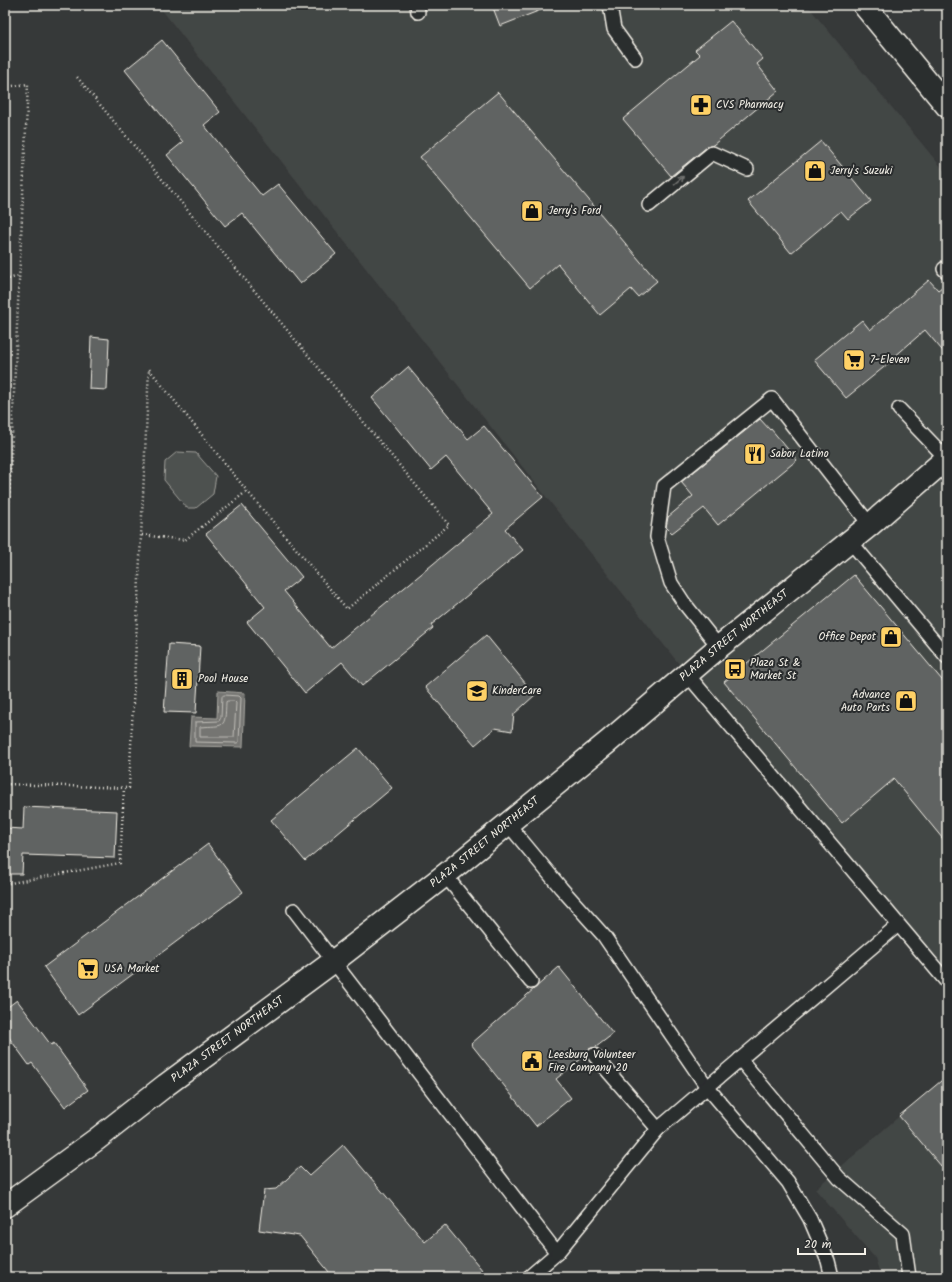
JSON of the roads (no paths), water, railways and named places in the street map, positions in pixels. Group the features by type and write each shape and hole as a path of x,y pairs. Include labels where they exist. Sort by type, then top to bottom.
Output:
{"main road":[{"path":"864,5 947,106"},
{"name":"PLAZA STREET NORTHEAST","path":"5,1206 334,961 445,875 608,742 719,647 870,525 947,459"}],"lane":[{"path":"610,5 614,29 635,58"},
{"path":"649,205 712,154 747,169"},
{"path":"947,267 944,269 947,272"},
{"path":"719,647 684,603 671,583 657,537 664,486 772,399 870,525"},
{"path":"899,409 947,459"},
{"path":"850,541 947,657"},
{"path":"687,674 947,982"},
{"path":"508,824 561,888 604,936 707,1087 788,1182 810,1219 828,1261 832,1277"},
{"path":"445,875 531,982"},
{"path":"294,910 557,1253"},
{"path":"529,1277 557,1253 658,1128 898,925"},
{"path":"594,1055 658,1128"},
{"path":"740,1059 838,1178 903,1234 908,1277"}],"water":[{"path":"218,691 245,693 243,747 189,746 191,717 217,718"}],"place":[{"name":"CVS Pharmacy","path":"701,105"},
{"name":"Jerry's Suzuki","path":"815,171"},
{"name":"Jerry's Ford","path":"532,211"},
{"name":"7-Eleven","path":"854,360"},
{"name":"Sabor Latino","path":"755,454"},
{"name":"Office Depot","path":"891,637"},
{"name":"Plaza St & Market St","path":"735,669"},
{"name":"Pool House","path":"182,679"},
{"name":"KinderCare","path":"477,691"},
{"name":"Advance Auto Parts","path":"906,701"},
{"name":"USA Market","path":"88,969"},
{"name":"Leesburg Volunteer Fire Company 20","path":"532,1061"}]}
